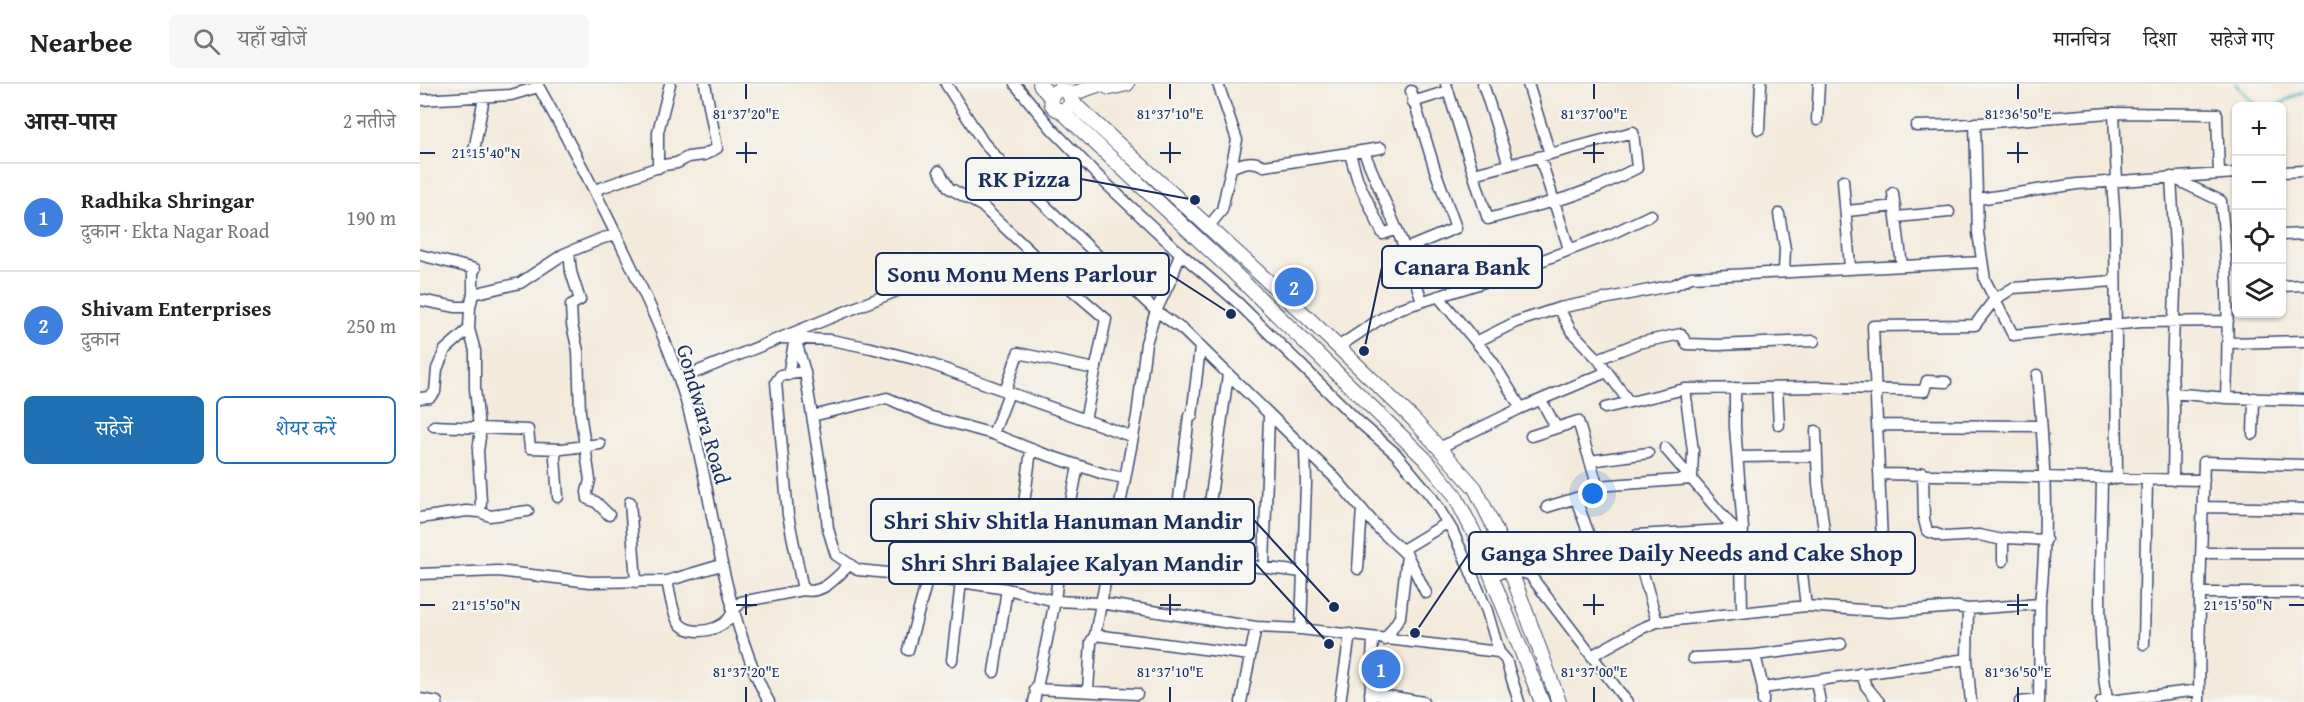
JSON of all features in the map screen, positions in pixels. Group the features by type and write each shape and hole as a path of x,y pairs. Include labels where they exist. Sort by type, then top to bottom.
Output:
{"street":[{"path":"658,168 658,132 670,84"},
{"path":"595,190 658,168 677,164 688,157 704,155 717,148 705,84"},
{"path":"946,84 983,142 1011,173 1156,311 1183,330 1335,478 1378,528 1405,553 1426,593"},
{"path":"1015,84 1043,118 1098,176 1180,253 1237,302 1358,421 1396,454 1431,496 1447,523 1479,593 1499,652 1506,660 1519,702"},
{"path":"1040,84 1060,98 1209,226 1338,347 1440,448 1475,488 1496,531 1559,702"},
{"path":"1043,118 1060,98 1101,84 1110,88 1127,84"},
{"path":"1209,226 1222,210 1237,140 1218,84"},
{"path":"1484,84 1509,165"},
{"path":"1528,84 1554,200 1569,249"},
{"path":"1760,129 1761,84"},
{"path":"1817,120 1820,84"},
{"path":"420,100 511,95 537,85"},
{"name":"Gondwara Road","path":"537,85 617,235 645,295 679,379 697,448 721,565 756,680 769,702"},
{"path":"1405,249 1456,228 1412,97 1447,88 1488,219 1600,186 1637,168 1633,132 1474,174"},
{"path":"474,151 484,97"},
{"path":"1060,98 1231,270 1425,459 1454,494 1492,575 1542,702"},
{"path":"2114,113 2117,479"},
{"path":"1916,126 2114,113 2217,114 2219,174"},
{"path":"1975,123 1978,233 1985,280 2013,335 2141,322 2228,321"},
{"path":"1233,167 1243,162 1256,162 1264,166 1381,148"},
{"path":"1364,152 1405,249 1422,301"},
{"path":"1350,154 1358,181 1383,234 1397,229"},
{"path":"939,171 949,188 982,206 1057,277 1106,319 1085,420"},
{"path":"2286,172 2304,171"},
{"path":"1978,199 2115,181 2232,173"},
{"path":"2171,177 2221,201 2231,286 2226,398"},
{"path":"2171,177 2175,255 2173,480"},
{"path":"1843,180 1850,268"},
{"path":"1893,193 1902,266"},
{"path":"1847,211 1949,212"},
{"path":"1779,214 1785,249 1784,271"},
{"path":"1338,347 1398,309 1491,280 1611,234 1651,215"},
{"path":"2286,235 2304,234"},
{"path":"473,294 520,283 569,252 617,235"},
{"path":"2225,237 2232,237"},
{"path":"569,252 571,272 580,300 571,305 571,314 578,351 580,412 590,480 588,499 596,502 609,515"},
{"path":"1088,690 1091,642 1095,635 1133,437 1146,343 1156,311 1173,275 1180,253"},
{"path":"420,255 475,269 469,329 475,351 480,512"},
{"path":"1476,342 1516,322 1559,308 1674,285 1691,277 1982,262"},
{"path":"1806,606 1799,549 1882,542 1881,474 1873,326 1975,325 1994,300 2013,288 2115,281"},
{"path":"2286,286 2304,285"},
{"path":"679,379 899,290"},
{"path":"1438,296 1492,361 1521,408"},
{"path":"420,300 456,307 470,307"},
{"path":"1559,308 1571,331 1598,359 1629,402"},
{"path":"420,398 430,397 435,392 437,369 445,350 469,329"},
{"path":"1598,359 1638,344 1681,334 1687,344 1814,341"},
{"path":"782,338 831,340 921,361 1133,437"},
{"path":"795,338 805,372 828,529 836,555 858,570 928,577 1007,589 1055,601 1100,603 1256,627 1350,634 1373,639 1499,652"},
{"path":"788,375 795,338"},
{"path":"2228,344 2304,341"},
{"path":"1172,557 1189,416 1192,416 1200,348"},
{"path":"993,434 1018,353 1095,369"},
{"path":"803,590 788,515 776,382 781,375 805,372"},
{"path":"1440,448 1521,408 1607,372"},
{"path":"1202,560 1228,375"},
{"path":"2020,702 2039,701 2040,604 2046,540 2037,375"},
{"path":"1605,408 1685,389 1850,387 1924,391 1927,381 1946,382"},
{"path":"1735,388 1742,612"},
{"path":"1777,388 1779,425"},
{"path":"1685,389 1693,451 1692,479"},
{"path":"2173,393 2226,398 2304,399"},
{"path":"812,416 887,398 928,416 993,434 1078,466 1124,478"},
{"path":"2253,434 2254,398"},
{"path":"1541,400 1556,427"},
{"path":"1264,567 1269,416"},
{"path":"1531,436 1578,421 1599,491 1547,507"},
{"path":"434,426 528,430 530,448 556,449 600,444"},
{"path":"1878,426 2041,426"},
{"path":"1816,431 1816,456 1826,546"},
{"path":"1665,448 1739,530"},
{"path":"556,449 558,497"},
{"path":"1301,629 1305,449"},
{"path":"1031,450 1019,542 1042,549 1060,558"},
{"path":"1590,461 1648,453"},
{"path":"1738,457 1816,456"},
{"path":"2102,478 2101,609 2104,701 2199,696 2205,462 2304,465"},
{"path":"1034,702 1055,601 1060,558 1078,466"},
{"path":"1923,473 1924,519 1927,531 1945,537 1979,535 2003,540 2007,538 2046,540"},
{"path":"1881,474 2204,480"},
{"path":"1597,486 1692,479"},
{"path":"2144,644 2147,480"},
{"path":"1576,499 1591,540"},
{"path":"630,501 636,582"},
{"path":"2203,507 2304,509"},
{"path":"1358,569 1362,509"},
{"path":"420,518 466,511 480,512 490,516 528,511"},
{"path":"1385,640 1400,617 1405,553 1447,523"},
{"path":"1657,622 1640,563 1637,535 1739,530"},
{"path":"2003,540 2003,561"},
{"path":"1110,550 1303,572"},
{"path":"2202,553 2304,553"},
{"path":"667,581 678,621 693,632 703,632 725,623 732,613 732,603 738,606 741,602 803,590 810,592 826,587 850,564"},
{"path":"420,574 498,571 590,582 636,582 667,581 721,565"},
{"path":"1492,575 1510,570 1521,570 1530,575 1627,702"},
{"path":"908,650 928,577"},
{"path":"952,660 961,582"},
{"path":"993,672 1007,589"},
{"path":"2200,593 2304,593"},
{"path":"1593,656 1657,622 1742,612 1806,606 1890,612 2040,604"},
{"path":"1968,609 1967,659 1971,702"},
{"path":"1241,702 1256,627"},
{"path":"1340,702 1350,634"},
{"path":"1095,635 1250,655"},
{"path":"1373,639 1370,698 1422,702"},
{"path":"1693,658 1755,656 1841,644"},
{"path":"1755,656 1763,688 1763,702"},
{"path":"1763,688 1967,659"},
{"path":"1861,673 1866,686 1879,702"},
{"path":"1816,681 1820,702"},
{"path":"1035,689 1137,694"},
{"path":"420,699 437,702"}],"waterway":[{"path":"2236,84 2252,102"},
{"path":"2283,102 2304,91"}],"place":[{"name":"RK Pizza","path":"1195,200"},
{"name":"Shivam Enterprises","path":"1294,287"},
{"name":"Sonu Monu Mens Parlour","path":"1231,314"},
{"name":"Canara Bank","path":"1364,351"},
{"name":"Shri Shiv Shitla Hanuman Mandir","path":"1334,607"},
{"name":"Ganga Shree Daily Needs and Cake Shop","path":"1415,633"},
{"name":"Shri Shri Balajee Kalyan Mandir","path":"1329,644"},
{"name":"Radhika Shringar","path":"1381,669"}]}
